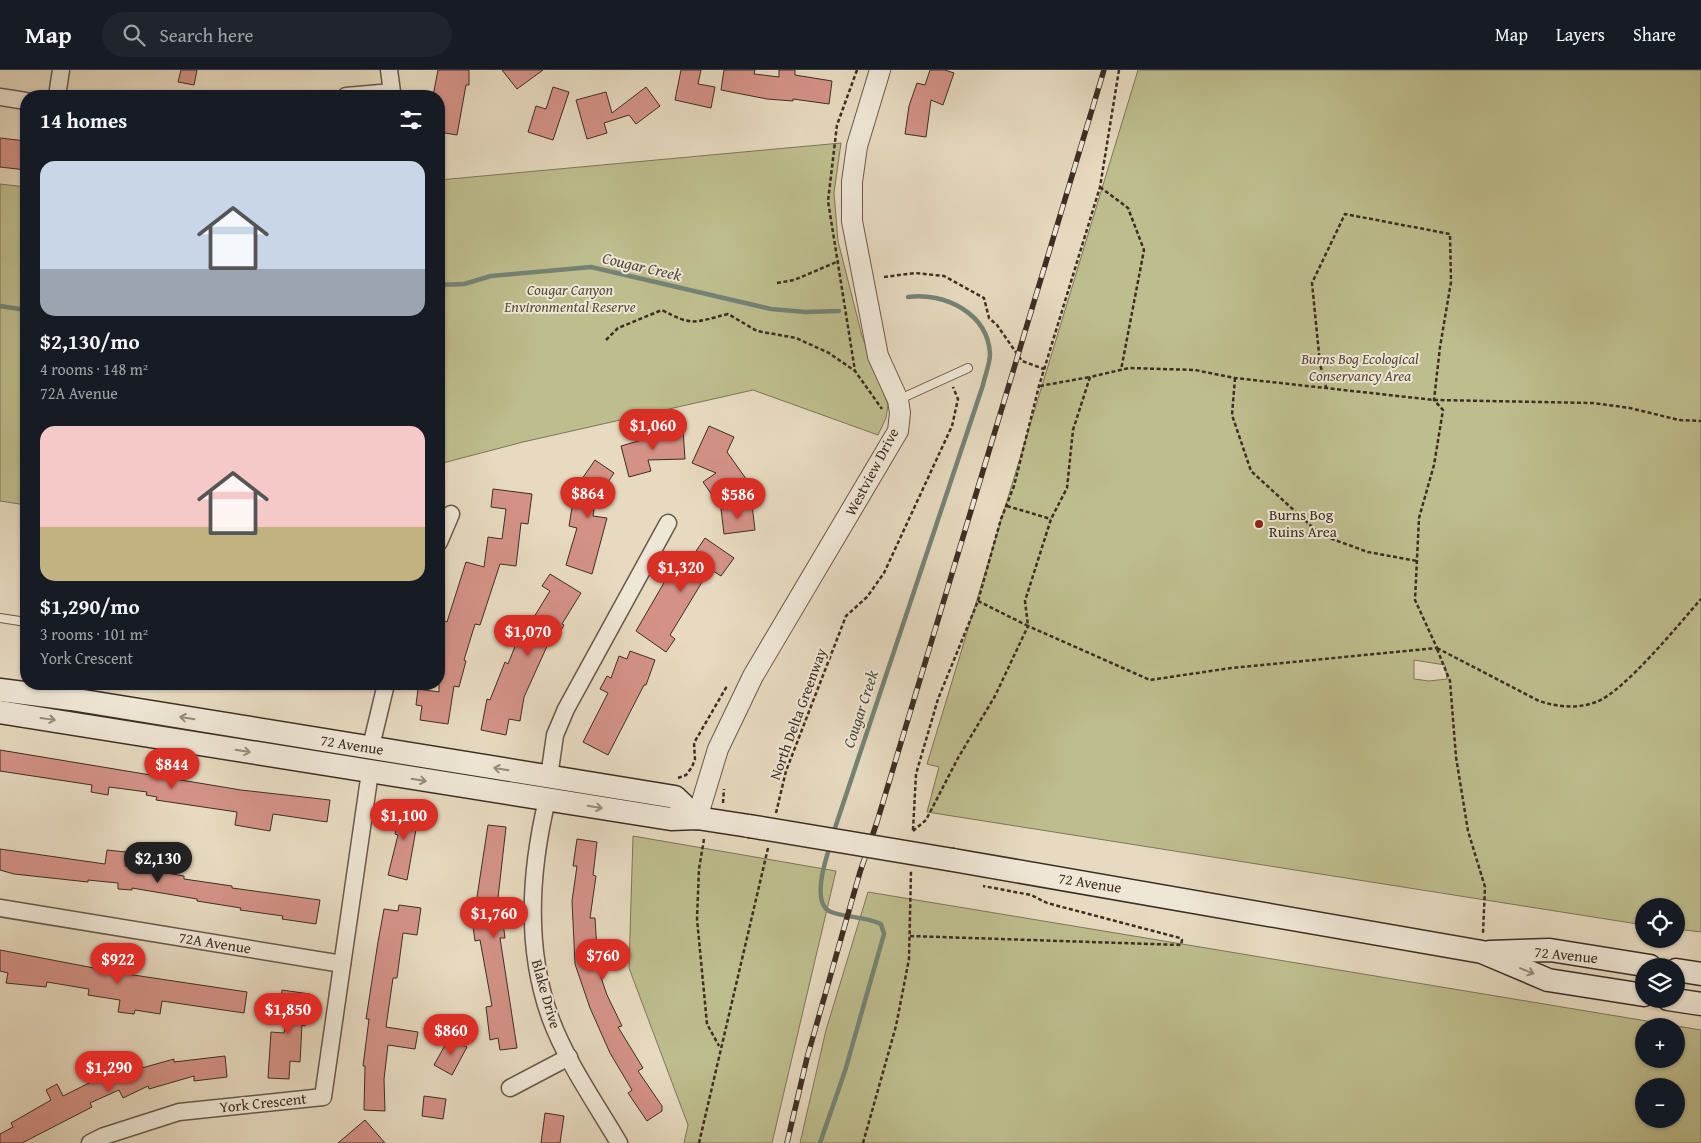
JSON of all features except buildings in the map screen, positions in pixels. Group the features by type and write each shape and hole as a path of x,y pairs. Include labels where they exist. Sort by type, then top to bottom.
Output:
{"main road":[{"name":"72 Avenue","path":"0,690 675,797 697,818"},
{"name":"72 Avenue","path":"0,712 671,819 697,818 749,826 1482,952 1550,950 1635,964"},
{"name":"72 Avenue","path":"1482,952 1548,980 1635,994"},
{"path":"1685,971 1701,974"},
{"path":"1685,1002 1701,1004"}],"street":[{"path":"58,90 61,70"},
{"path":"389,70 392,90"},
{"name":"Westview Drive","path":"697,818 718,749 753,676 898,431 900,413 891,407 878,356 852,221 852,182 858,143 880,70"},
{"path":"0,97 20,101"},
{"path":"445,528 451,514"},
{"path":"549,777 555,735 566,709 668,523"},
{"path":"374,749 373,738 385,690"},
{"name":"York Crescent","path":"90,1143 104,1136 179,1112 323,1097 370,772"},
{"name":"Blake Drive","path":"547,800 532,900 534,953 550,1016 569,1057 619,1143"},
{"name":"72A Avenue","path":"0,908 342,964"},
{"path":"510,1088 569,1057"}],"lane":[{"path":"891,407 919,389 968,368"},
{"path":"0,618 20,621"}],"path":[{"path":"855,371 828,201 837,125 857,70"},
{"path":"1090,377 1074,430 1067,488 1051,519 1025,601 1028,626 995,696 958,758 926,820 913,831 916,774 938,699 978,601 1006,506 1014,486 1044,369 1100,187 1119,70"},
{"path":"1100,187 1128,208 1144,250 1121,370"},
{"path":"1326,387 1320,364 1312,283 1345,214 1450,234 1450,282 1434,400 1443,410 1434,465 1419,518 1415,600 1450,681 1456,757 1468,831 1485,887 1482,952"},
{"path":"777,282 794,280 839,261 859,261"},
{"path":"884,278 915,273 944,276 984,298 989,318 997,324 1022,360 1044,369"},
{"path":"606,340 618,328 662,310 680,319 692,322 728,314 757,331 796,338 829,353 855,371 891,407"},
{"path":"1039,386 1129,368 1195,370 1236,378 1434,400 1592,403 1630,408 1679,420 1701,421"},
{"name":"North Delta Greenway","path":"775,818 786,771 846,616 867,597 884,573 952,426 958,399 947,377"},
{"path":"1236,378 1232,415 1251,471 1321,535 1368,552 1417,561"},
{"path":"1006,506 1051,519"},
{"path":"978,601 1028,626 1150,680 1231,668 1437,648 1539,701 1554,706 1579,707 1598,702 1625,682 1701,599"},
{"path":"678,778 686,775 695,759 694,743 728,684"},
{"path":"704,839 699,869 697,919 707,1024 720,1048"},
{"path":"699,1143 769,846"},
{"path":"863,1143 896,1026 909,959 911,870"},
{"path":"910,936 1181,945 1182,940 1180,938 1047,903 1031,895 978,885"}],"green space":[{"name":"Burns Bog Ecological Conservancy Area","path":"1138,70 1701,70 1701,932 1685,930 1685,898 1635,898 1635,924 927,812 939,767 927,764","holes":["1414,660 1445,665 1447,679 1429,681 1414,679"]},
{"name":"Cougar Canyon Environmental Reserve","path":"841,143 834,193 838,241 862,336 888,405 886,418 878,435 753,390 523,442 445,462 445,179"},
{"path":"0,184 20,186 20,504 0,501"},
{"path":"633,836 836,871 772,1143 684,1143 688,1125 629,968"},
{"path":"868,892 1635,1019 1635,1068 1685,1068 1685,1027 1701,1030 1701,1143 800,1143 826,1030"}],"waterway":[{"name":"Cougar Creek","path":"445,285 464,284 491,276 591,267 771,309 805,312 839,311"},
{"name":"Cougar Creek","path":"833,834 983,385 990,358 987,340 981,327 962,308 936,298 908,297"},
{"name":"Cougar Creek","path":"0,306 20,309"},
{"name":"Cougar Creek","path":"820,1143 845,1071 884,934 881,924 837,914 825,907 822,900 821,882 830,846"}],"railway":[{"path":"787,1143 807,1058 860,872 877,822 1104,70"}],"place":[{"name":"Burns Bog Ruins Area","path":"1259,524"}]}
